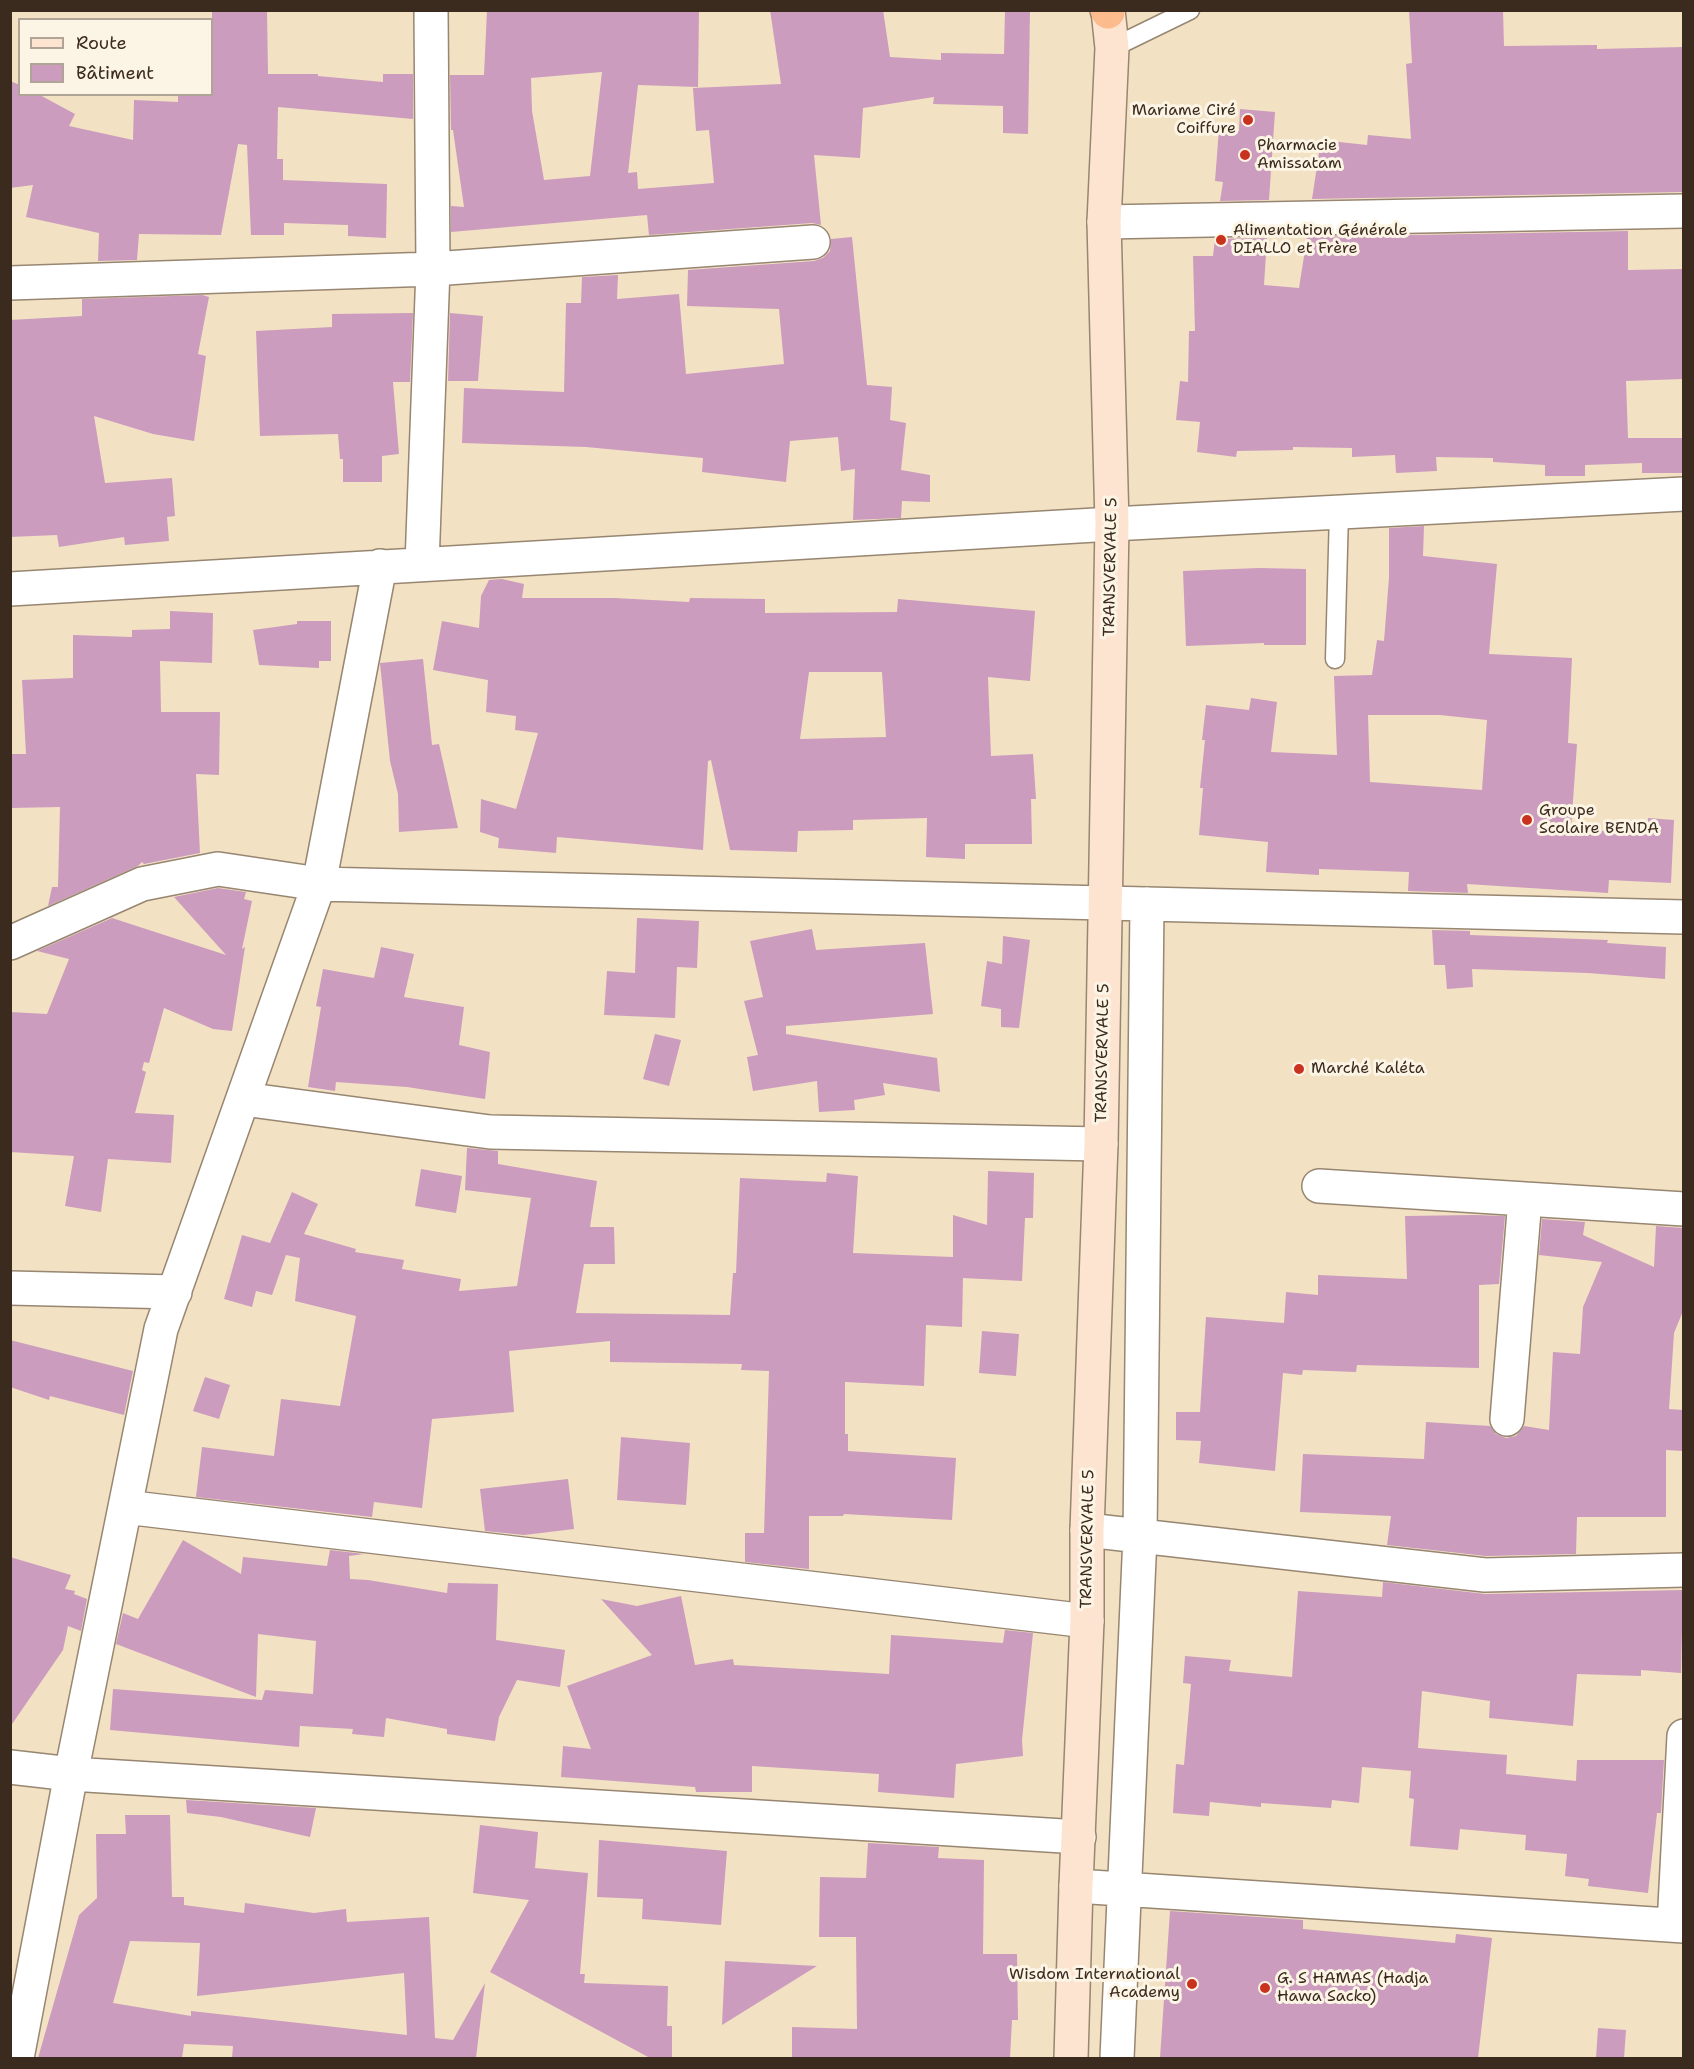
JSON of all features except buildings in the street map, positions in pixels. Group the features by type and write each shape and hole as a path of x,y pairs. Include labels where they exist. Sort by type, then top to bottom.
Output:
{"main road":[{"name":"TRANSVERVALE 5","path":"1071,2058 1101,1144 1113,524 1104,222 1112,48 1111,11"}],"street":[{"path":"422,564 433,270 431,10"},
{"path":"1104,222 1683,211"},
{"path":"10,283 433,270 813,242"},
{"path":"10,589 1113,524 1683,494"},
{"path":"17,2058 161,1329 319,884 380,566"},
{"path":"10,943 142,884 218,869 319,884 1683,917"},
{"path":"1117,2058 1140,1536 1147,904"},
{"path":"243,1099 490,1132 1101,1144"},
{"path":"1319,1186 1683,1209"},
{"path":"1507,1419 1525,1199"},
{"path":"10,1288 175,1292"},
{"path":"125,1507 1087,1621"},
{"path":"1087,1530 1485,1575 1683,1570"},
{"path":"1076,1886 1679,1925 1683,1736"},
{"path":"10,1767 72,1774 1079,1837"}],"lane":[{"path":"1112,48 1190,10"},
{"path":"1335,659 1339,512"}],"place":[{"name":"Mariame Ciré Coiffure","path":"1248,120"},
{"name":"Pharmacie Amissatam","path":"1245,155"},
{"name":"Alimentation Générale DIALLO et Frère","path":"1221,240"},
{"name":"Groupe Scolaire BENDA","path":"1527,820"},
{"name":"Marché Kaléta","path":"1299,1069"},
{"name":"Wisdom International Academy","path":"1192,1984"},
{"name":"G. S HAMAS (Hadja Hawa Sacko)","path":"1265,1988"}]}
